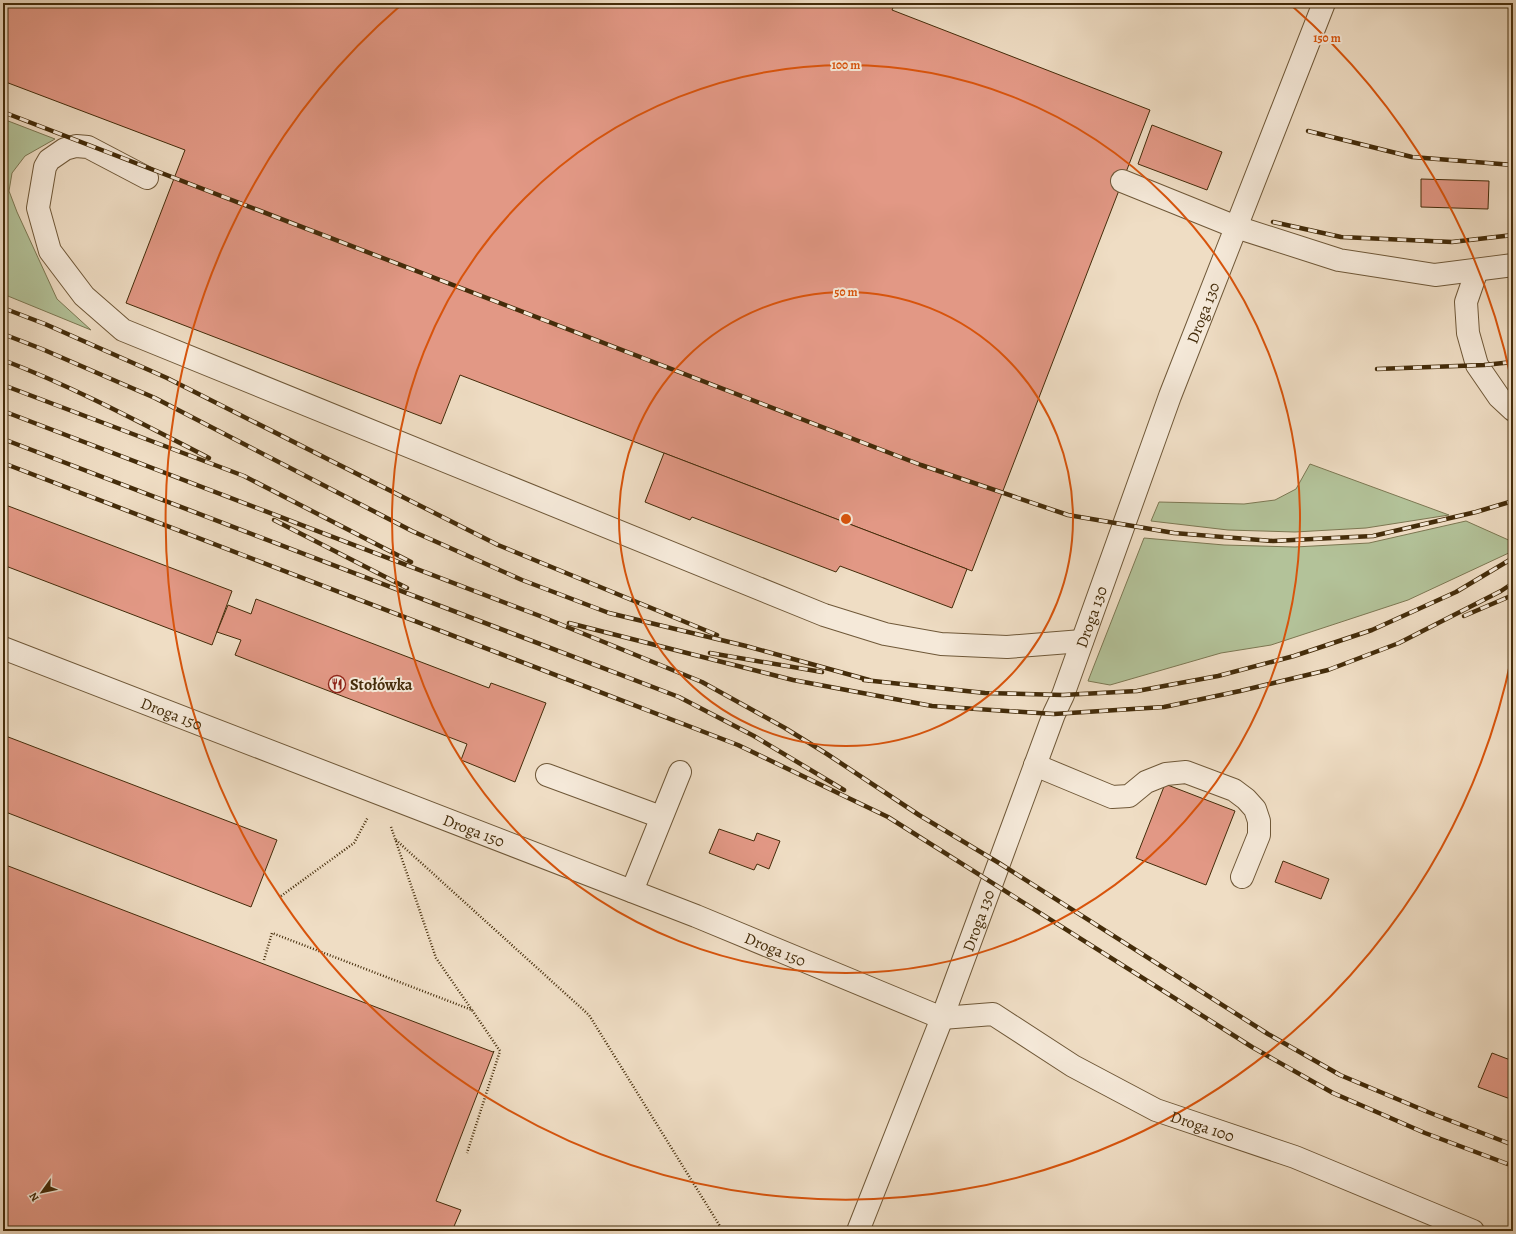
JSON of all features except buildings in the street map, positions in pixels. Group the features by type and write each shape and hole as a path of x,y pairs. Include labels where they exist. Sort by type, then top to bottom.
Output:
{"lane":[{"name":"Droga 130","path":"858,1231 942,1018 1082,641 1170,396 1324,3"},
{"path":"148,178 88,147 76,146 65,148 49,160 45,168 38,208 50,251 84,296 123,330 824,615 885,634 941,644 1006,647 1082,641"},
{"path":"1122,181 1236,227 1339,260 1435,275 1513,265"},
{"path":"1477,270 1466,302 1468,333 1477,365 1499,397 1513,410"},
{"name":"Droga 150","path":"3,648 696,916 942,1018"},
{"path":"1035,765 1112,797 1130,796 1146,782 1166,774 1186,772 1234,790 1256,809 1259,821 1259,835 1242,877"},
{"path":"632,891 680,772"},
{"path":"547,775 662,817"},
{"name":"Droga 100","path":"942,1018 993,1014 1073,1066 1156,1110 1295,1158 1473,1231"}],"path":[{"path":"380,794 436,958 500,1051 468,1153"},
{"path":"281,896 354,843 380,794"},
{"path":"396,840 589,1015 724,1231"},
{"path":"264,960 272,933 472,1010"}],"green space":[{"path":"3,119 55,139 25,156 12,173 9,191 17,212 57,299 91,330 3,294"},
{"path":"1310,464 1449,515 1366,528 1295,532 1228,530 1151,521 1159,502 1244,504 1275,500 1296,489"},
{"path":"1466,521 1513,542 1513,551 1408,600 1271,645 1221,653 1110,685 1088,681 1144,538 1224,545 1295,547 1369,543"}],"railway":[{"path":"3,112 921,465 1068,515 1174,533 1273,541 1373,536 1476,512 1513,501"},
{"path":"1308,131 1412,157 1513,165"},
{"path":"1273,222 1341,237 1452,242 1513,235"},
{"path":"3,308 45,324 167,378 498,545 717,635"},
{"path":"3,334 42,349 155,398 412,531 522,580 609,613 746,646 869,680"},
{"path":"3,360 56,382 209,458"},
{"path":"1377,369 1484,365 1513,362"},
{"path":"3,385 244,476 411,562"},
{"path":"3,411 540,616 702,682 785,728 827,754 919,815 999,863 1268,1034 1340,1075 1428,1112 1513,1145"},
{"path":"3,439 679,697 754,736 844,790"},
{"path":"3,463 738,745 888,817 1252,1047 1333,1093 1425,1133 1513,1166"},
{"path":"274,520 407,588"},
{"path":"864,680 985,693 1063,695 1137,691 1218,676 1294,656 1372,630 1456,592 1513,558"},
{"path":"569,623 793,680 932,706 1054,714 1164,707 1328,670 1399,643 1501,591 1513,583"},
{"path":"1464,616 1513,595"},
{"path":"710,653 822,672"}],"place":[{"name":"Stołówka","path":"337,684"}]}
